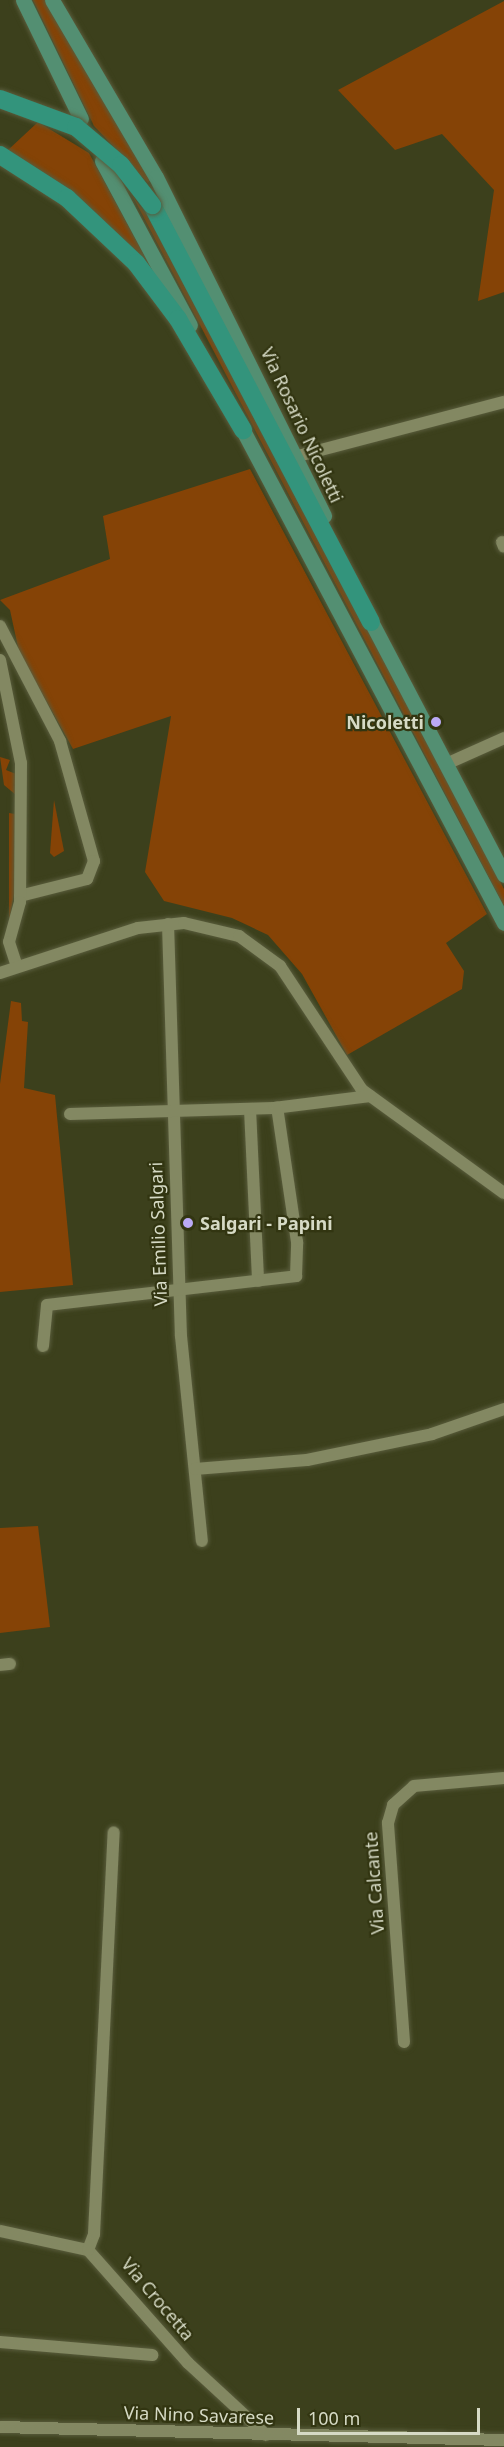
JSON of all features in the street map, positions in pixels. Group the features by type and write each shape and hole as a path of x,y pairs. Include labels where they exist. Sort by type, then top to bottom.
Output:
{"highway":[{"path":"0,99 76,127 121,165 152,205 371,622"},
{"path":"0,155 93,219 162,297 243,430"}],"main road":[{"path":"23,0 81,118"},
{"name":"Via Rosario Nicoletti","path":"52,0 156,177 298,456 371,622 504,875"},
{"path":"102,161 504,923"}],"street":[{"path":"298,456 504,402"},
{"path":"0,626 64,752 94,861 87,879 20,896"},
{"path":"0,660 21,763 20,896 10,938 0,955"},
{"path":"446,764 504,738"},
{"path":"0,973 108,935 168,924 221,930 269,954 343,1067 370,1096 504,1193"},
{"name":"Via Emilio Salgari","path":"168,924 179,1293 202,1540"},
{"path":"10,938 16,966"},
{"path":"70,1114 277,1107 370,1096"},
{"path":"43,1346 47,1305 179,1293 296,1276 297,1242 277,1107"},
{"path":"250,1108 258,1281"},
{"path":"195,1469 307,1460 432,1434 504,1409"},
{"name":"Via Calcante","path":"404,2042 388,1823 393,1805 414,1786 504,1778"},
{"path":"0,2231 88,2250 94,2234 114,1832"},
{"name":"Via Crocetta","path":"88,2250 188,2364 266,2435"},
{"path":"0,2342 153,2355"},
{"name":"Via Nino Savarese","path":"0,2427 504,2440"}],"shaded area":[{"path":"33,0 45,0 151,179 148,183 94,126"},
{"path":"504,1 504,292 478,301 494,190 442,134 395,150 338,90"},
{"path":"38,122 89,153 158,281 93,210 8,150"},
{"path":"132,195 155,227 504,889 504,906"},
{"path":"250,469 487,914 446,943 464,971 462,989 347,1055 302,974 268,935 232,918 164,901 145,872 171,716 73,749 19,652 10,610 0,600 110,559 103,516"},
{"path":"0,757 10,760 6,770 16,774 16,795 4,785"},
{"path":"54,800 64,851 54,857 50,853"},
{"path":"9,813 15,814 14,894 9,922"},
{"path":"11,1001 21,1003 22,1021 28,1022 24,1088 55,1095 73,1285 0,1292 0,1084"},
{"path":"38,1526 50,1627 0,1633 0,1528"}],"place":[{"name":"Nicoletti","path":"436,722"},
{"name":"Salgari - Papini","path":"188,1223"}]}
